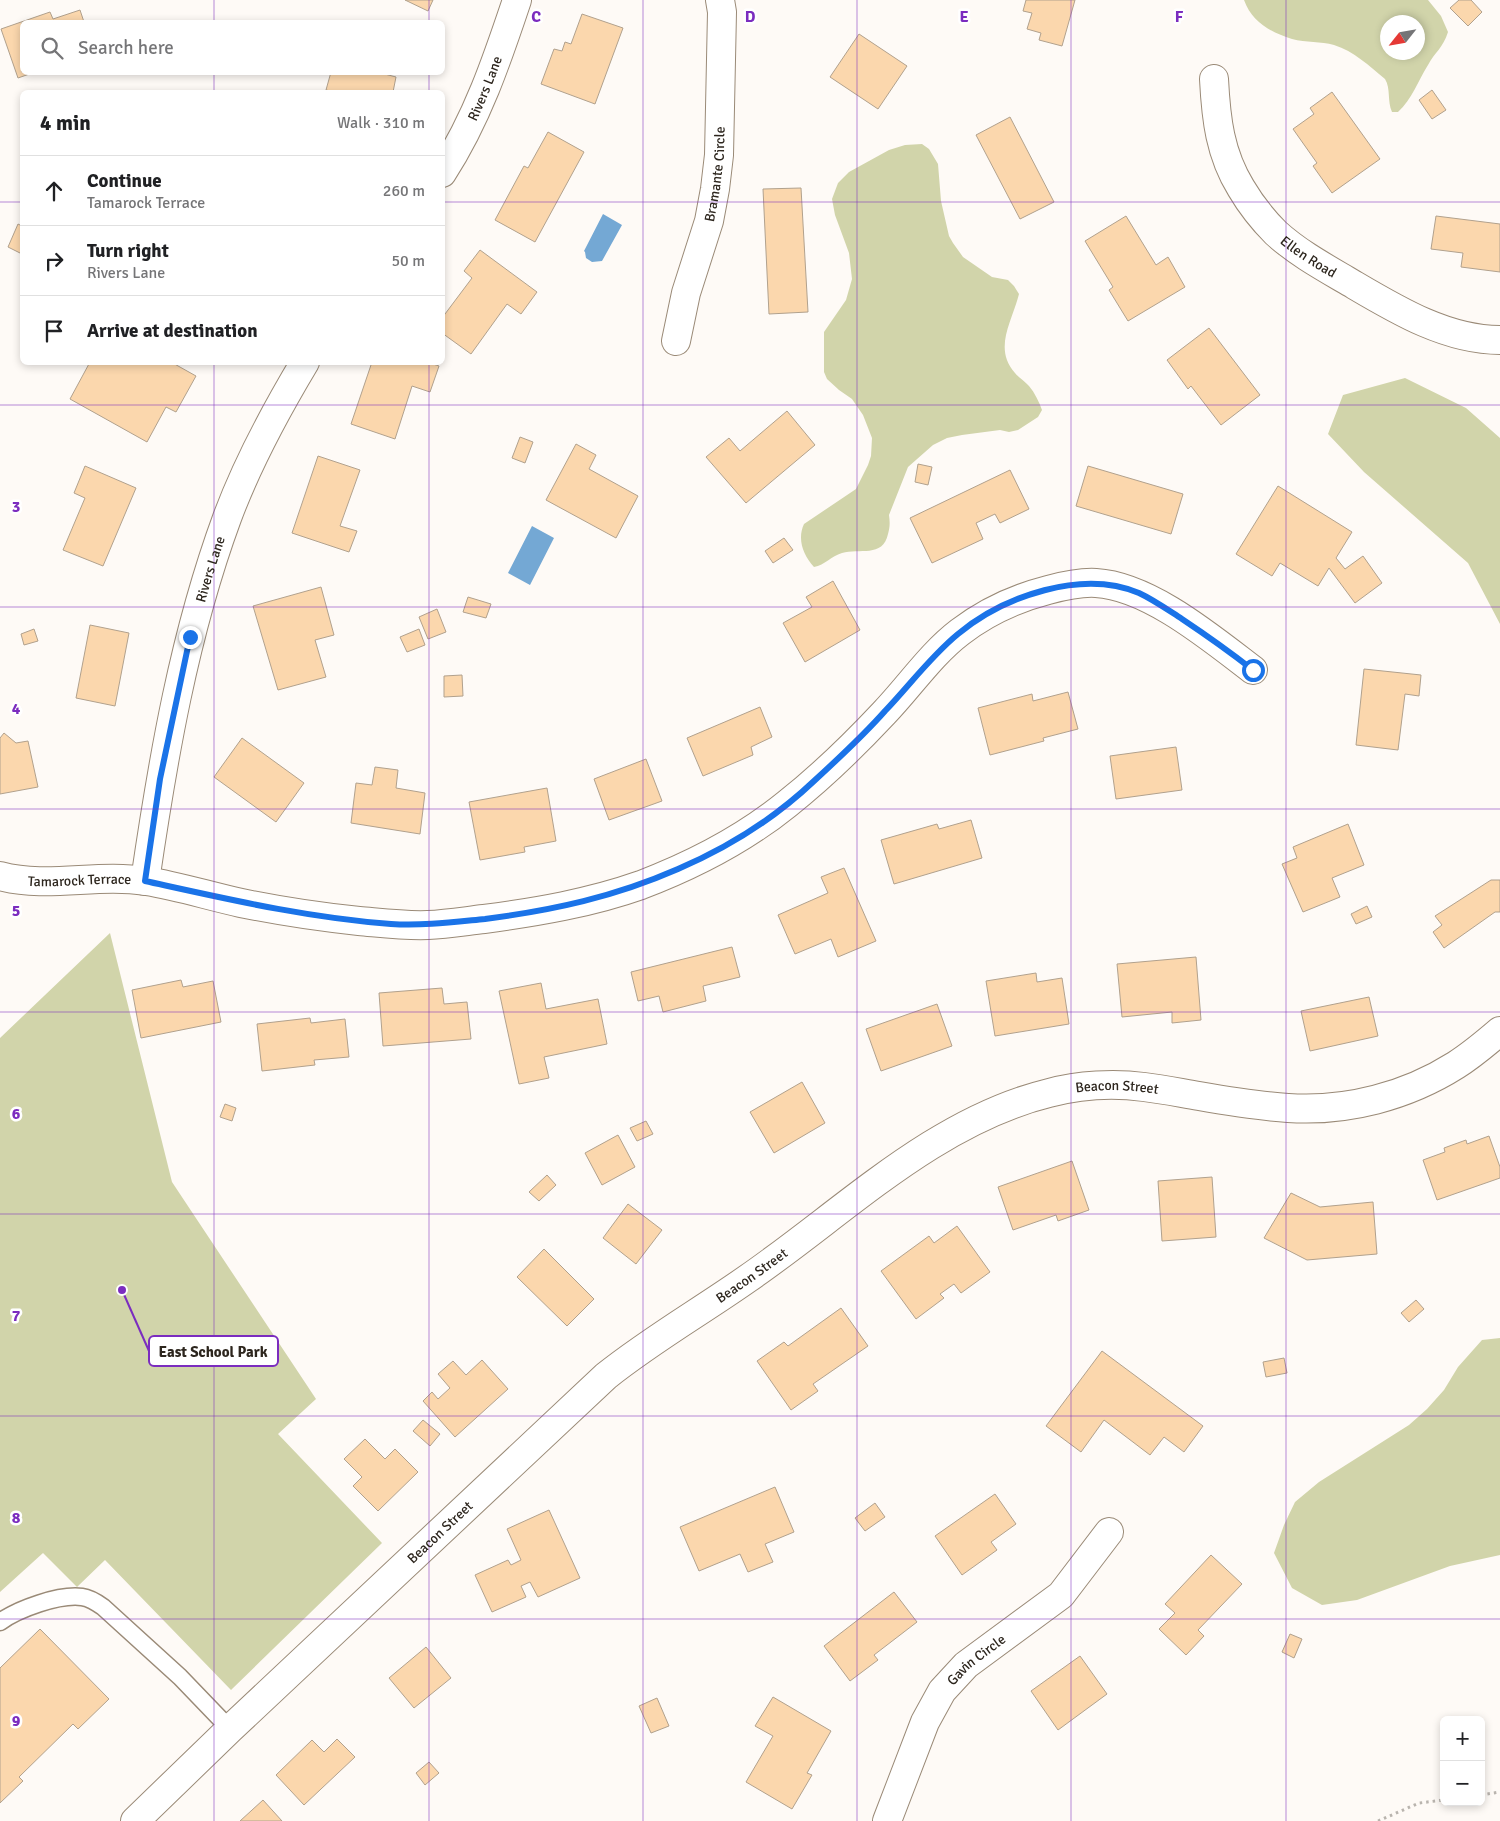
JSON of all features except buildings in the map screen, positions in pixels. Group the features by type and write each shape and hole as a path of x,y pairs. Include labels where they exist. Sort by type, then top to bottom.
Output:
{"street":[{"name":"Rivers Lane","path":"445,168 473,119 494,71 517,0"},
{"name":"Bramante Circle","path":"676,341 680,314 709,220 715,189 719,155 722,12 720,0"},
{"name":"Ellen Road","path":"1214,79 1216,118 1226,159 1247,198 1276,232 1314,261 1394,308 1432,326 1490,340 1500,340"},
{"name":"Rivers Lane","path":"145,881 160,779 172,718 190,637 210,569 227,518 246,472 270,424 303,365"},
{"name":"Tamarock Terrace","path":"0,876 15,880 40,881 109,878 145,881 243,903 332,918 392,924 428,925 517,915 608,896 643,884 714,852 786,806 813,782 877,720 944,646 960,632 982,616 1031,594 1056,588 1096,583 1138,592 1210,638 1253,670"},
{"name":"Beacon Street","path":"134,1821 606,1376 667,1331 747,1279 898,1167 970,1123 1010,1105 1051,1092 1116,1085 1144,1087 1259,1106 1320,1108 1350,1104 1395,1095 1420,1085 1457,1065 1500,1031"},
{"name":"Gavin Circle","path":"887,1821 925,1722 942,1691 970,1661 1061,1595 1109,1532"}],"lane":[{"path":"0,1622 11,1614 45,1602 76,1597 91,1600 103,1607 180,1678 230,1729"}],"path":[{"path":"1485,1794 1500,1792"},
{"path":"1378,1821 1419,1803 1440,1800"}],"green space":[{"path":"1244,0 1428,0 1441,16 1448,32 1444,42 1407,101 1398,112 1392,112 1385,79 1361,59 1334,45 1292,39 1276,33 1263,25 1252,14"},
{"path":"922,144 929,149 938,164 941,201 949,236 953,243 963,257 992,277 1008,280 1019,294 1006,335 1005,354 1015,373 1033,392 1042,410 1038,417 1018,430 1009,432 1000,430 962,435 947,438 933,445 908,467 889,515 889,531 885,542 870,551 842,553 814,567 802,547 801,535 804,524 856,489 871,456 872,438 863,415 852,399 827,379 824,372 824,332 846,300 852,279 849,253 835,215 832,199 838,183 849,172 889,150 905,145"},
{"path":"1405,378 1466,408 1500,438 1500,624 1468,563 1364,472 1328,434 1343,395"},
{"path":"110,933 172,1182 316,1399 278,1434 382,1543 231,1690 105,1560 77,1587 43,1553 0,1592 0,1038"},
{"path":"1500,1338 1500,1555 1450,1566 1357,1600 1322,1605 1292,1588 1274,1553 1295,1502 1319,1482 1409,1425 1444,1390 1458,1367 1482,1340"}],"water":[{"path":"603,214 622,225 602,261 592,262 586,258 584,251"},
{"path":"532,526 554,538 530,585 508,573"}],"place":[{"name":"East School Park","path":"122,1290"}],"route":[{"path":"190,637 160,779 145,881 243,903 332,918 392,924 428,925 517,915 565,906 608,896 643,884 714,852 786,806 813,782 884,713 944,646 960,632 982,616 1031,594 1076,584 1096,583 1138,592 1217,642 1253,670"}]}
